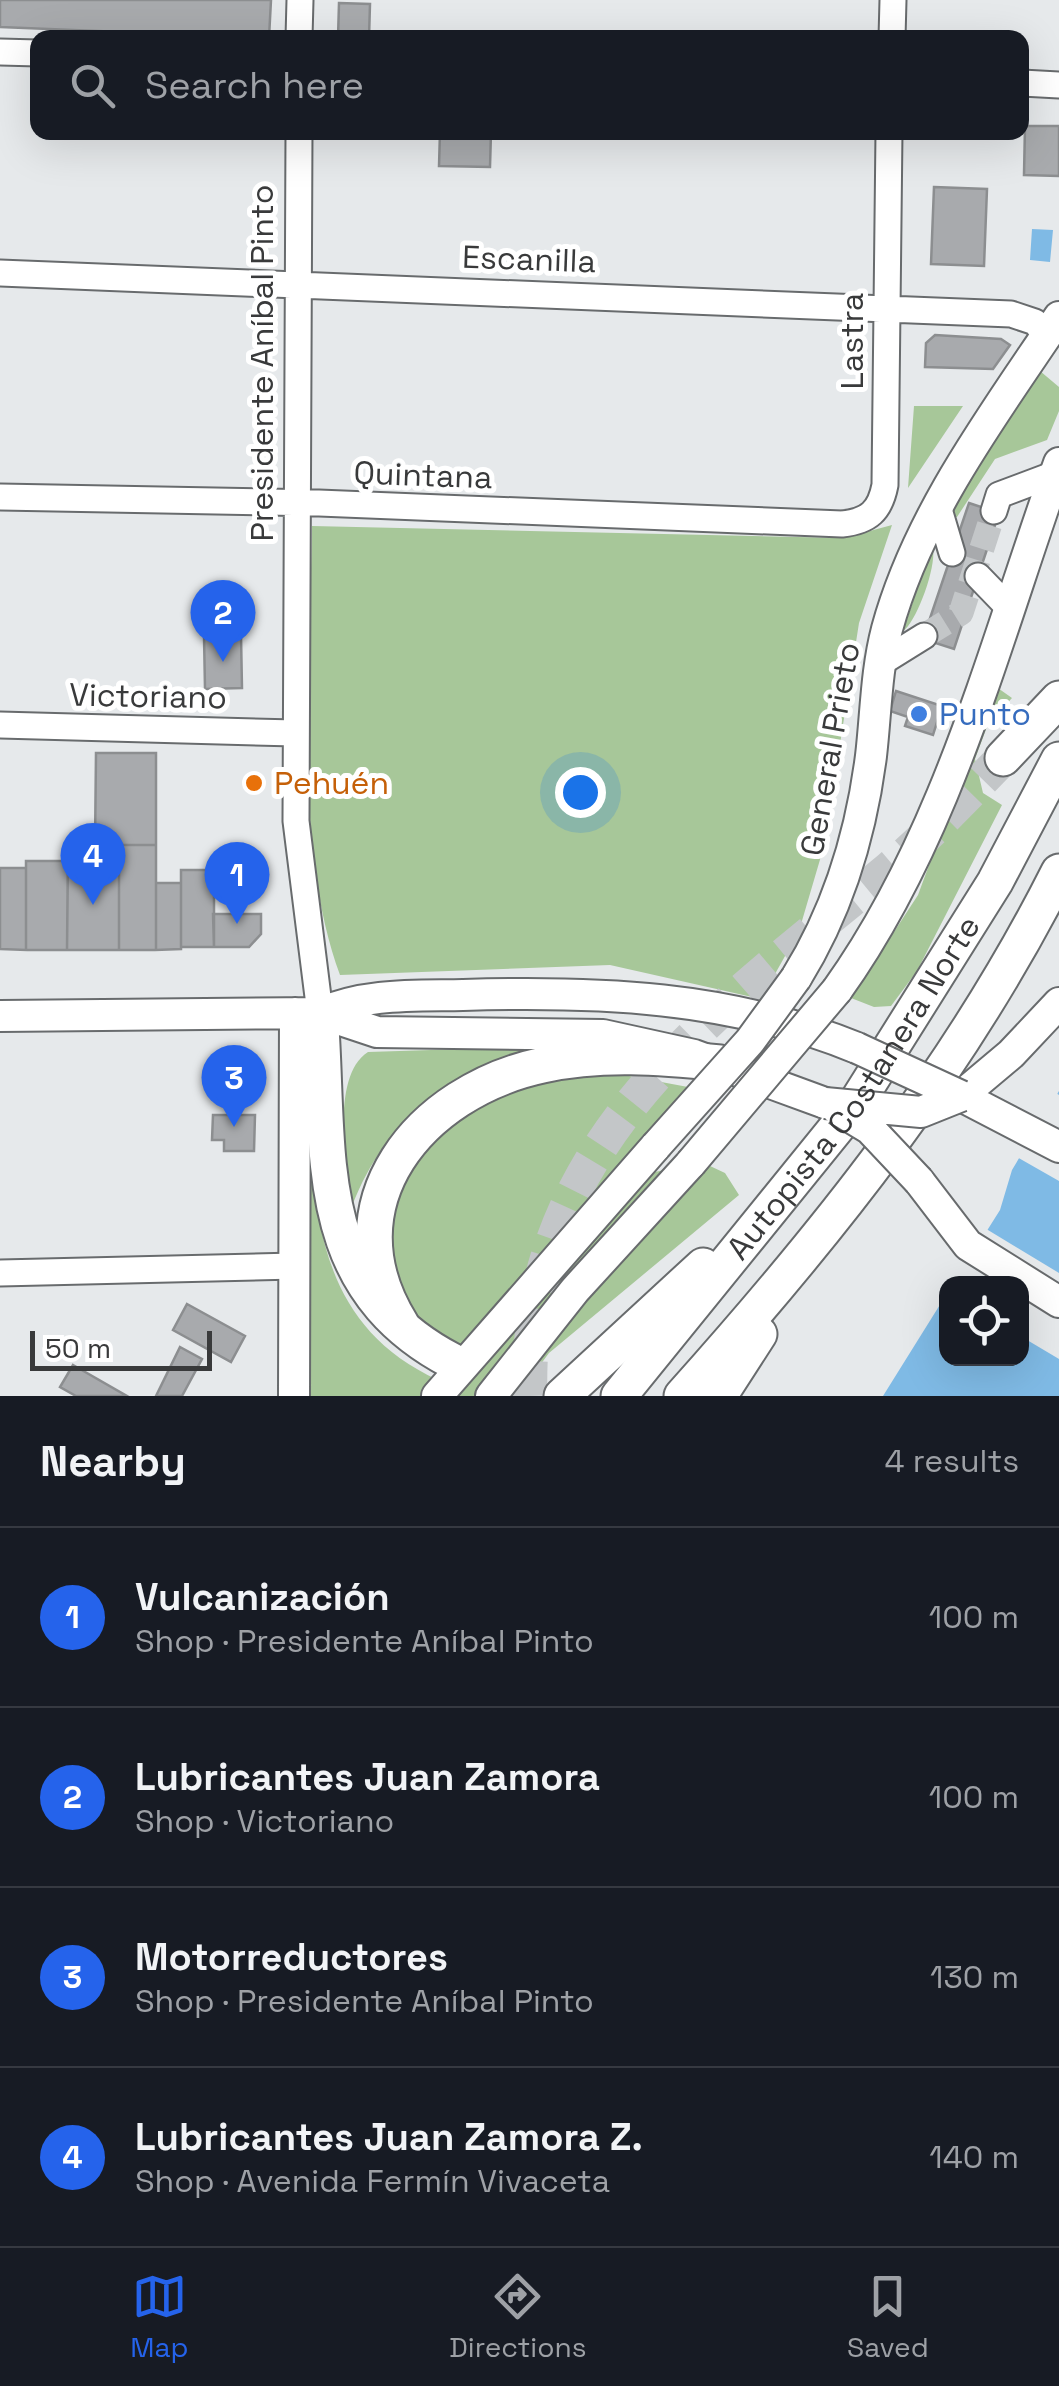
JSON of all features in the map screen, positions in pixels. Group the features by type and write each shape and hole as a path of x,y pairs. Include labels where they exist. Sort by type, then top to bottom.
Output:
{"highway":[{"path":"1002,758 1059,699"},
{"name":"Autopista Costanera Norte","path":"619,1396 855,1105 995,882 1059,760"},
{"name":"Autopista Costanera Norte","path":"682,1396 865,1181 966,1039 1023,944 1059,872"},
{"path":"307,1013 337,1226 358,1276 401,1324 452,1361"},
{"path":"401,1324 378,1282 372,1237 389,1170 418,1132 478,1090 540,1066 627,1057 720,1063"},
{"path":"554,1385 642,1319 776,1204"},
{"path":"719,1396 749,1352 794,1268"}],"main road":[{"name":"General Prieto","path":"438,1396 750,1041 796,978 838,894 850,854 871,756 880,664 906,572 938,506 1055,337"},
{"path":"491,1396 575,1290 691,1163 837,990 870,943 909,873 1053,490"},
{"path":"0,1016 307,1013 370,998 609,993 740,1013 856,1048 975,1092 1059,1148"},
{"path":"820,1101 921,1112 975,1092 1059,1003"},
{"path":"307,1013 377,1032 602,1035 720,1063 820,1101 870,1128 919,1181 968,1245 1059,1302"},
{"name":"Presidente Aníbal Pinto","path":"294,1396 295,1266 307,1013"},
{"path":"1011,1054 1008,1092 1026,1129"}],"street":[{"path":"300,0 300,30"},
{"path":"892,30 893,0"},
{"path":"0,52 30,53"},
{"path":"1029,83 1059,84"},
{"name":"Presidente Aníbal Pinto","path":"299,140 294,733 307,1013"},
{"name":"Lastra","path":"842,524 869,517 883,495 889,140"},
{"name":"Escanilla","path":"0,273 1019,314 1055,337"},
{"path":"996,503 1053,490"},
{"name":"Quintana","path":"0,496 842,524"},
{"path":"938,506 952,553"},
{"path":"978,576 1008,608"},
{"path":"880,664 924,636"},
{"name":"Victoriano","path":"0,725 294,733"},
{"path":"0,1273 295,1266"}],"green space":[{"path":"1040,371 1059,387 1059,411 1047,440 995,459 957,517 950,518 949,513"},
{"path":"914,406 963,406 908,488"},
{"path":"892,525 859,623 824,846 799,931 761,999 610,965 340,975 325,924 310,812 307,695 312,526 844,538"},
{"path":"932,545 925,591 903,631"},
{"path":"995,686 1012,698 988,724 975,759 983,793 1002,805 917,971 891,1006 874,1007 851,998 918,895"},
{"path":"554,1046 455,1088 405,1122 384,1146 349,1214 345,1103 356,1064 368,1052"},
{"path":"308,1048 316,1193 324,1239 338,1281 360,1319 393,1353 438,1380 426,1396 304,1396"},
{"path":"613,1073 688,1087 459,1357 390,1291 390,1186 459,1114 549,1075"},
{"path":"710,1166 725,1173 739,1195 549,1353 517,1396 511,1396 583,1303"},
{"path":"664,1170 499,1360 477,1396 456,1396 655,1172"}],"water":[{"path":"1032,229 1053,230 1050,262 1030,260"},
{"path":"1059,1091 1059,1396 883,1396 939,1306 939,1366 1029,1366 1029,1276 958,1276 1000,1210 1012,1170"}],"pier":[{"path":"1053,1091 1059,1095 1059,1181 1015,1156"},
{"path":"983,1227 1059,1273 1059,1359 1029,1341 1029,1276 954,1276"}],"building":[{"path":"0,0 271,0 269,30 0,27"},
{"path":"339,3 370,4 369,30 338,30"},
{"path":"1029,126 1059,126 1059,176 1024,175"},
{"path":"440,140 491,140 490,167 439,166"},
{"path":"934,187 987,189 984,266 931,264"},
{"path":"935,335 1001,339 1010,345 993,369 925,367 926,343"},
{"path":"969,503 999,513 954,649 923,639"},
{"path":"241,635 242,688 205,689 204,636"},
{"name":"Punto","path":"896,691 942,706 933,735 905,726 908,717 890,711"},
{"path":"96,753 156,753 156,845 95,845"},
{"path":"68,845 119,845 119,950 67,950"},
{"path":"119,845 156,845 156,950 119,950"},
{"path":"26,861 68,861 67,950 26,950"},
{"path":"0,868 26,868 26,950 0,949"},
{"path":"181,870 214,870 214,947 181,947"},
{"path":"156,883 181,883 181,949 156,950"},
{"path":"213,914 261,914 261,934 249,947 214,947"},
{"path":"213,1115 255,1115 254,1151 224,1151 224,1140 212,1140"},
{"path":"187,1304 245,1336 231,1362 173,1330"},
{"path":"180,1347 202,1359 182,1396 156,1396"},
{"path":"73,1365 127,1396 76,1396 60,1387"}],"tunnel":[{"path":"924,636 961,613 994,511"},
{"path":"530,1396 536,1307 558,1228 594,1156 641,1092 697,1033 904,856 1003,758"}],"place":[{"name":"Lubricantes Juan Zamora","path":"223,662"},
{"name":"Punto","path":"919,714"},
{"name":"Pehuén","path":"254,783"},
{"name":"Lubricantes Juan Zamora Z.","path":"93,905"},
{"name":"Vulcanización","path":"237,924"},
{"name":"Motorreductores","path":"234,1127"}]}
